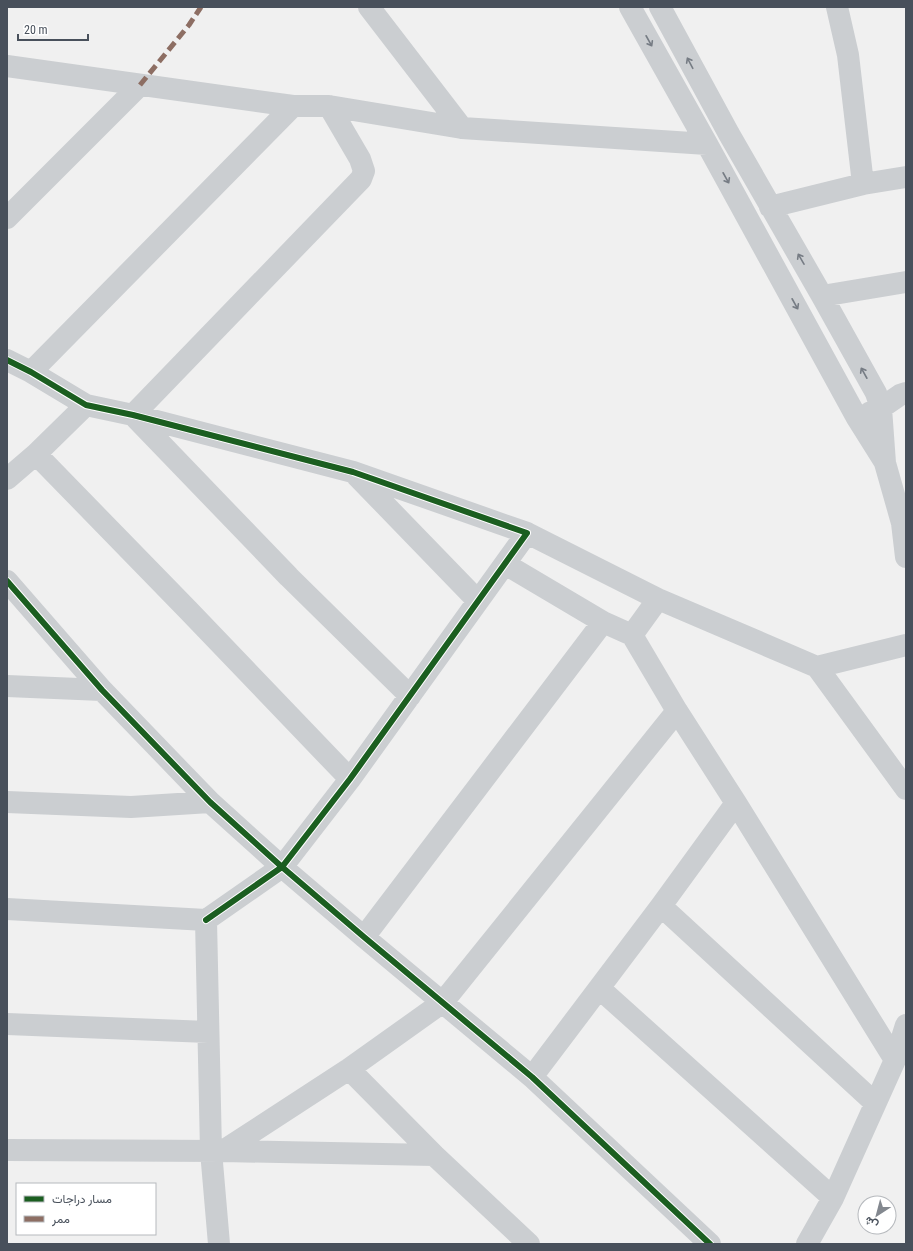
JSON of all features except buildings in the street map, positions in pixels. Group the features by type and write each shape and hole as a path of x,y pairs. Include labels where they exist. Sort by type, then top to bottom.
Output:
{"street":[{"path":"369,7 462,128"},
{"path":"630,7 857,418 886,463"},
{"path":"660,7 770,207 876,393 881,408 886,463 904,523 906,557"},
{"path":"837,7 848,55 863,184"},
{"path":"7,67 294,106 328,106 462,128 707,144"},
{"path":"7,218 140,85"},
{"path":"682,102 706,91"},
{"path":"32,372 294,106"},
{"path":"134,415 361,179 364,170 360,159 328,106"},
{"path":"770,207 863,184 906,177"},
{"path":"822,296 906,282"},
{"path":"7,360 32,372 86,405 134,415 353,472 527,532 658,599 817,667 906,789"},
{"path":"857,418 881,408 900,395 906,393"},
{"path":"7,479 36,454 86,405"},
{"path":"134,415 288,577 410,696"},
{"path":"36,454 188,610 350,780"},
{"path":"353,472 478,601"},
{"path":"7,909 206,920 282,867 350,780 527,532"},
{"path":"505,564 603,622 632,635 677,711 736,803 895,1060"},
{"path":"7,581 102,690 210,802 282,867 532,1077 710,1244"},
{"path":"632,635 658,599"},
{"path":"364,937 603,622"},
{"path":"817,667 906,645"},
{"path":"7,686 102,690"},
{"path":"217,1151 349,1070 443,1002 677,711"},
{"path":"7,802 131,807 210,802"},
{"path":"532,1077 661,906 736,803"},
{"path":"661,906 875,1103"},
{"path":"206,920 208,1032 217,1151 219,1244"},
{"path":"599,988 833,1198"},
{"path":"7,1024 208,1032"},
{"path":"806,1244 833,1198 895,1060 906,1024"},
{"path":"349,1070 434,1155 529,1244"},
{"path":"7,1150 217,1151 434,1155"}],"marked path":[{"path":"140,85 189,25 201,7"}],"cycle path":[{"path":"7,360 31,372 86,405 133,415 353,472 527,533 350,779 282,867 206,920"},
{"path":"7,581 102,690 210,802 282,867 532,1077 710,1244"}]}
